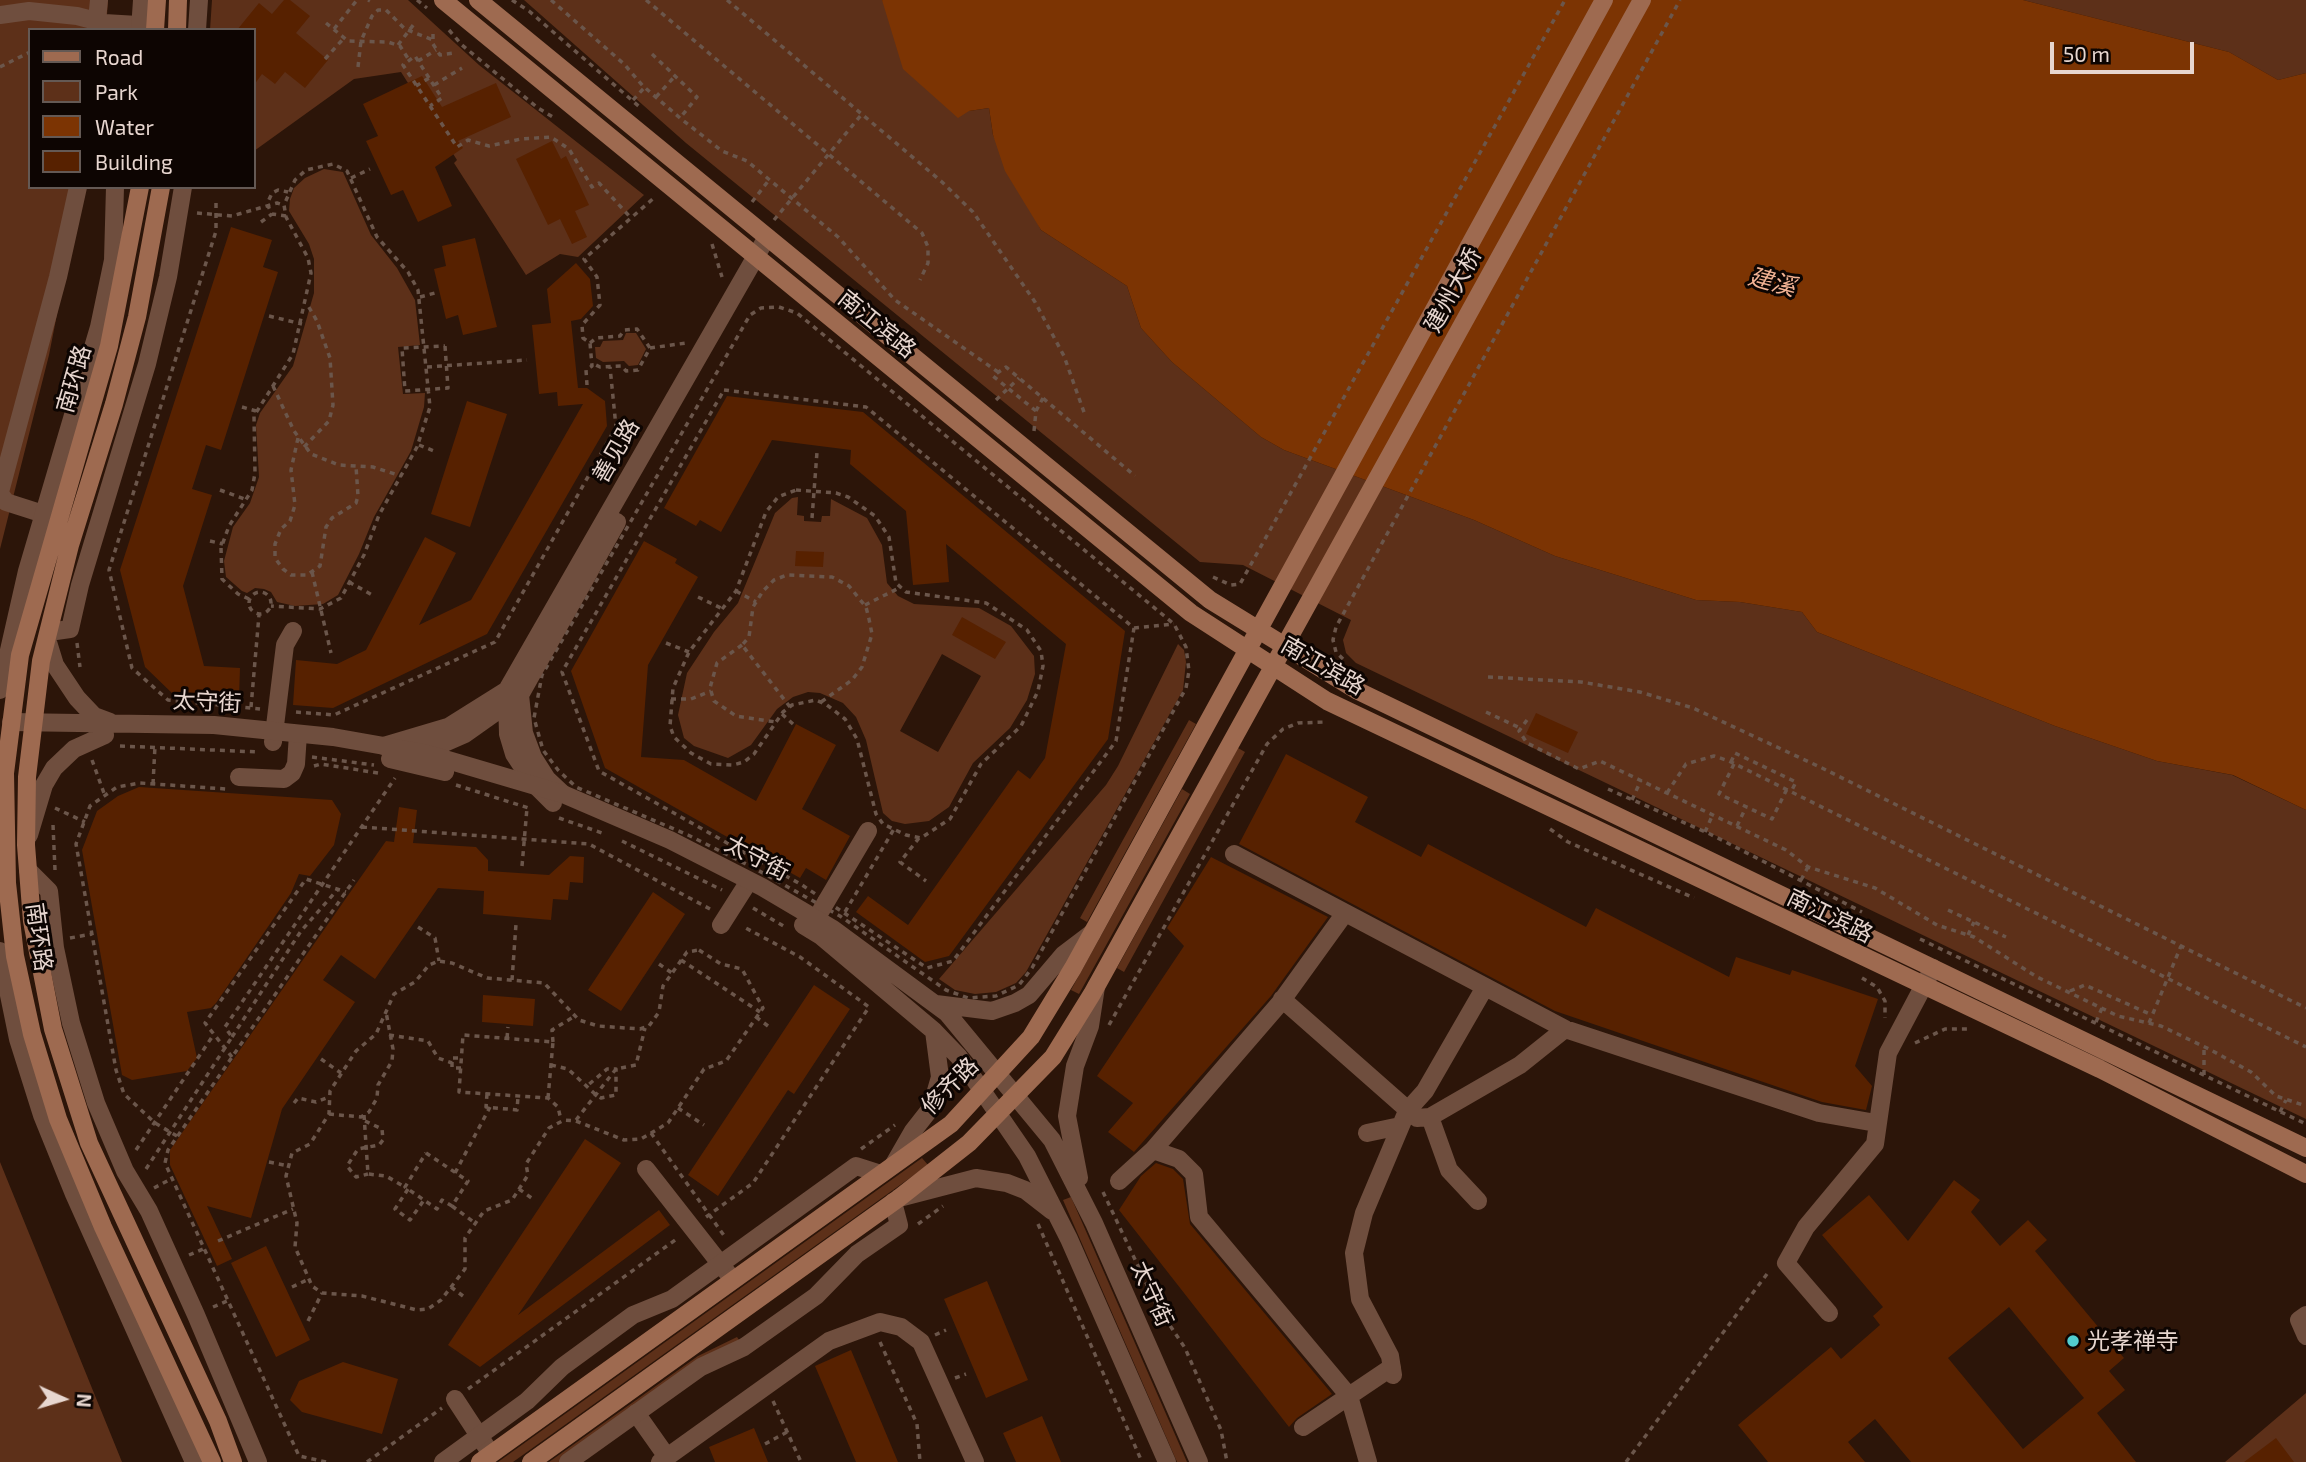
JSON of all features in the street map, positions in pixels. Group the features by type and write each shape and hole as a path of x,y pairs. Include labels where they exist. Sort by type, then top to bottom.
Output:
{"main road":[{"path":"148,28 157,0"},
{"path":"177,28 178,0"},
{"name":"南江滨路","path":"478,0 772,233 1210,600 1358,691 2306,1148"},
{"name":"建州大桥","path":"1280,588 1604,0"},
{"name":"建州大桥","path":"1284,645 1642,0"},
{"name":"南江滨路","path":"440,8 760,259 1191,613 1327,701 2100,1069 2306,1174"},
{"name":"南环路","path":"140,189 109,346 51,516 20,655 5,773 7,883 15,956 32,1034 58,1119 212,1462"},
{"name":"南环路","path":"161,189 137,317 114,404 70,545 41,661 27,777 26,845 32,921 53,1029 89,1143 218,1421 233,1462"},
{"name":"修齐路","path":"486,1458 951,1124 1031,1037 1092,933 1280,588"},
{"path":"531,1462 896,1200 969,1143 1053,1056 1096,986 1284,645"}],"street":[{"path":"97,26 99,0"},
{"path":"0,15 46,7 97,26 148,28 142,0"},
{"path":"197,28 199,0"},
{"path":"51,516 6,502 0,493 58,278 78,189"},
{"path":"0,690 12,629 51,516 113,260 115,189"},
{"path":"26,845 44,785 54,768 74,749 111,735 85,709 55,665 48,636 69,629 147,364 168,277 183,189"},
{"name":"善见路","path":"511,697 760,259 772,233"},
{"path":"272,731 285,645 293,631"},
{"path":"384,746 448,727 511,697"},
{"path":"399,769 424,753 465,734 511,697"},
{"path":"511,697 514,754 536,786"},
{"path":"511,697 533,757 547,779 551,806"},
{"name":"太守街","path":"11,727 111,735 214,725 272,731 298,745 551,806 670,840 743,890 814,918 935,1004 968,1036 1052,1140 1086,1205 1199,1462"},
{"path":"237,783 284,779 292,774 298,745"},
{"name":"太守街","path":"298,745 384,746 424,753 536,786 551,806"},
{"path":"814,918 868,831"},
{"path":"1234,854 1565,1029 1819,1113 1876,1123"},
{"path":"28,870 49,891 55,948 71,1023 96,1103 125,1171 149,1211 196,1315 258,1462"},
{"path":"724,921 743,890"},
{"path":"1119,1181 1153,1150 1282,999 1345,913"},
{"name":"太守街","path":"814,918 959,1057 1027,1156 1056,1214 1167,1462"},
{"path":"935,1004 992,1011 1015,1003 1029,995 1063,955 1092,933"},
{"path":"0,951 18,1039 42,1115 74,1194 194,1462"},
{"path":"1829,1312 1786,1263 1805,1227 1875,1144 1888,1054 1933,968"},
{"path":"1086,1205 1067,1116 1075,1066 1090,1026 1096,986"},
{"path":"1303,1427 1392,1371 1390,1356 1360,1299 1354,1253 1364,1213 1403,1119 1425,1091 1485,987"},
{"path":"1282,999 1403,1119"},
{"path":"1367,1133 1403,1119 1430,1117 1520,1065 1565,1029"},
{"path":"443,1462 527,1401 562,1367 633,1315 672,1299 717,1260 856,1166 888,1169 931,1108 940,1077 934,1031"},
{"path":"1430,1117 1449,1170 1479,1201"},
{"path":"1153,1150 1179,1159 1194,1174 1199,1217 1349,1396 1368,1462"},
{"path":"646,1169 733,1280"},
{"path":"568,1462 701,1367 744,1347 816,1296 858,1254 899,1225 896,1200 954,1181 976,1178 1007,1183 1025,1190 1056,1214"},
{"path":"2306,1315 2299,1320 2306,1336"},
{"path":"636,1413 664,1460 829,1340 880,1322 901,1327 921,1342 975,1462"},
{"path":"455,1399 479,1436 486,1458"}],"path":[{"path":"334,29 357,0"},
{"path":"417,0 440,8"},
{"path":"551,0 680,118 722,151 747,161 838,237 895,300 998,372"},
{"path":"646,0 922,233 928,247 928,263 919,280"},
{"path":"727,0 942,182 973,212 1035,302 1064,356 1085,415"},
{"path":"1248,571 1565,0"},
{"path":"1349,664 1336,652 1333,640 1340,620 1680,0"},
{"path":"358,67 361,41 372,16 378,10 395,12 409,31 433,40"},
{"path":"326,23 348,41 398,45 409,60"},
{"path":"398,45 414,24"},
{"path":"445,25 462,45 538,108 559,120"},
{"path":"433,34 436,50 440,55 454,53"},
{"path":"325,59 344,38"},
{"path":"418,61 436,50"},
{"path":"0,67 28,53"},
{"path":"652,54 697,97 680,118"},
{"path":"430,106 442,98 415,56 402,65 457,147 468,140 489,146 521,139 551,137 569,149 592,187 599,183 631,218"},
{"path":"434,85 462,68"},
{"path":"656,97 675,76"},
{"path":"416,86 429,78"},
{"path":"633,100 645,87"},
{"path":"772,233 792,199 862,114"},
{"path":"249,599 238,594 222,579 220,562 223,544 229,526 247,500 255,473 256,411 293,354 307,304 311,273 308,258 286,216 284,205 295,180 320,165 341,167 351,177 377,237 408,272 420,297 430,407 419,444 379,515 364,555 341,598 320,609 271,606 259,615 250,718 272,731"},
{"path":"351,177 370,169"},
{"path":"752,202 769,180"},
{"path":"587,385 586,370 592,363 590,343 583,338 582,325 600,305 597,277 584,259 657,195 646,187"},
{"path":"272,214 268,207 272,193 278,190 288,192"},
{"path":"216,202 216,231 109,570 132,668 167,700 251,708 272,731"},
{"path":"188,211 216,217 232,216 284,205"},
{"path":"261,222 272,214 286,216"},
{"path":"706,237 719,260 723,280"},
{"path":"420,297 435,293"},
{"path":"304,447 329,421 333,405 330,358 317,321 307,304"},
{"path":"779,307 797,313 1174,624 1186,647 1189,671 1186,688 1032,968 1019,985 996,996 968,998 946,990 814,918 688,835 576,786 558,771 543,750 534,718 542,675 750,315 761,308 779,307"},
{"path":"269,316 302,324"},
{"path":"590,343 597,338 637,329 650,348"},
{"path":"650,348 696,342"},
{"path":"444,345 446,366 448,388 405,391 402,348 444,345"},
{"path":"592,363 600,367 622,366 626,371 638,370 650,348"},
{"path":"427,367 527,360"},
{"path":"111,735 155,746 272,731 334,715 495,642 616,427 610,366"},
{"path":"1036,411 993,376 1006,367 1135,476"},
{"path":"996,400 1019,378"},
{"path":"273,386 298,438 304,447 323,461 388,470 401,476"},
{"path":"814,918 599,771 562,673 724,390 866,407 1134,628 1174,624"},
{"path":"1034,432 1036,411 1043,398"},
{"path":"242,407 256,411"},
{"path":"298,438 291,470 296,487 295,505 290,521 281,530 275,544 275,558 291,575 312,572 320,566 326,527 332,518 356,503 356,466"},
{"path":"419,444 434,451"},
{"path":"812,518 817,452"},
{"path":"220,490 247,500"},
{"path":"919,838 883,824 876,814 861,750 851,729 836,712 821,702 803,701 790,708 782,714 754,754 744,762 733,765 711,764 691,753 674,737 668,713 670,699 689,652 736,591 756,535 773,502 796,490 836,492 875,516 888,537 893,575 901,587 917,595 974,599 986,603 1027,630 1041,651 1043,666 1038,691 1021,726 981,764 950,819 932,833 919,838 900,862 926,881"},
{"path":"210,541 223,544"},
{"path":"312,572 323,628 331,641 331,653"},
{"path":"776,722 736,716 723,710 714,701 711,691 717,663 749,637 756,602 774,580 787,575 832,577 849,586 865,605 872,634 862,667 852,680 821,702"},
{"path":"349,582 374,596"},
{"path":"865,605 901,587"},
{"path":"736,591 756,602"},
{"path":"249,599 255,593 265,593 271,606"},
{"path":"698,597 723,608"},
{"path":"249,599 250,610 259,615"},
{"path":"619,840 814,918 845,912 927,968 953,961 1116,741 1134,628"},
{"path":"77,638 78,662 82,671"},
{"path":"666,643 689,652"},
{"path":"742,645 790,708"},
{"path":"1488,677 1581,682 1640,692 1693,708 1822,768 2306,1008"},
{"path":"670,699 691,699 711,691"},
{"path":"1486,712 1520,727"},
{"path":"782,714 793,724"},
{"path":"1520,727 1527,720"},
{"path":"1520,727 1522,738 1527,743 1579,769 1600,761 1786,849 1808,867 1875,888 1937,925 1968,935 2037,977 2118,1016 2149,1023 2204,1046 2251,1072 2276,1096 2306,1106"},
{"path":"298,745 378,765"},
{"path":"153,784 155,746"},
{"path":"83,759 95,751"},
{"path":"1735,753 1796,782 1789,791 1772,820 1719,794 1735,753"},
{"path":"90,755 105,796"},
{"path":"1667,793 1686,764 1714,756 1732,763 2306,1047"},
{"path":"232,1037 225,1027 399,769 321,764 311,769"},
{"path":"1632,800 1641,780"},
{"path":"177,1136 155,1123 124,1094 116,1070 76,844 90,806 117,788 153,784 237,783"},
{"path":"1596,784 1705,832 1873,917"},
{"path":"454,785 527,808 551,806 608,835"},
{"path":"55,796 55,878"},
{"path":"1737,826 1746,807"},
{"path":"54,808 85,822"},
{"path":"522,866 527,808"},
{"path":"1705,832 1713,814"},
{"path":"362,827 589,844 724,921 800,957 869,1007 753,1183 367,1462"},
{"path":"845,912 894,829"},
{"path":"1801,880 1808,867"},
{"path":"232,1057 205,1023 306,879 346,892"},
{"path":"326,1462 299,1456 165,1163 168,1150 177,1136 354,880"},
{"path":"145,1171 301,931 338,889"},
{"path":"1948,910 2006,937"},
{"path":"1968,935 1974,922"},
{"path":"512,980 516,925"},
{"path":"293,927 301,931"},
{"path":"418,927 435,938 439,961"},
{"path":"63,939 92,934"},
{"path":"1910,935 2306,1124"},
{"path":"2149,1023 2181,946"},
{"path":"587,1086 607,1069 636,1065 645,1028 659,1012 663,986 687,951 699,950 721,964 742,969 763,1008 726,1061 704,1069 668,1123 641,1139 624,1140 576,1121 562,1121 548,1128 526,1164 528,1175 512,1200 484,1211 465,1238 465,1269 441,1300 428,1309 418,1310 373,1298 322,1293 312,1286 295,1247 297,1223 286,1176 292,1153 310,1144 329,1114 330,1091 356,1051 376,1034 394,994 415,982 429,965 439,961 452,963 487,978 544,983 576,1016 598,1026 645,1028"},
{"path":"681,960 760,1012"},
{"path":"659,964 672,973"},
{"path":"2070,991 2085,985 2152,1015"},
{"path":"2096,1023 2102,1008"},
{"path":"368,1174 364,1115 377,1098 378,1085 392,1060 393,1049 385,1010"},
{"path":"548,1098 552,1030 576,1016"},
{"path":"756,1017 768,1026"},
{"path":"506,1038 508,1027"},
{"path":"1907,1048 1925,1036 1945,1030 1977,1030"},
{"path":"135,1151 215,1034"},
{"path":"389,1035 428,1041 438,1058 452,1063"},
{"path":"553,1042 463,1035 459,1092 548,1098 558,1107 562,1121"},
{"path":"2204,1046 2204,1075"},
{"path":"461,1068 452,1068 452,1058 462,1058"},
{"path":"321,1059 341,1073"},
{"path":"551,1065 568,1069 596,1095 612,1098 616,1095 616,1069"},
{"path":"576,1121 616,1069"},
{"path":"487,1094 486,1107 517,1110 518,1096"},
{"path":"294,1103 298,1098 316,1102 329,1097"},
{"path":"2280,1112 2286,1100"},
{"path":"455,1172 490,1107"},
{"path":"678,1108 704,1125"},
{"path":"329,1114 364,1115"},
{"path":"851,1157 906,1117"},
{"path":"365,1121 382,1129 383,1140 379,1145 358,1149 348,1166 356,1177 368,1174 386,1176 437,1209 442,1200 475,1223"},
{"path":"651,1133 730,1244 717,1260"},
{"path":"424,1200 410,1220 395,1209 426,1153 468,1181 452,1206"},
{"path":"270,1162 289,1166"},
{"path":"146,1191 171,1180"},
{"path":"519,1189 533,1199"},
{"path":"218,1241 293,1209"},
{"path":"180,1259 203,1249"},
{"path":"292,1287 309,1279"},
{"path":"451,1287 467,1299"},
{"path":"308,1321 322,1293"},
{"path":"872,1324 916,1424 920,1462"},
{"path":"766,1386 801,1462"},
{"path":"765,1444 788,1433"}],"green space":[{"path":"0,0 108,0 106,28 28,28 28,189 82,189 49,355 0,549"},
{"path":"212,0 408,0 479,65 644,195 578,257 560,254 526,275 454,163 457,160 401,72 354,79 256,150 256,28 210,28"},
{"path":"524,0 882,0 969,111 989,108 993,135 1041,230 1127,286 1141,328 1172,362 1261,437 1284,450 1474,520 1555,556 1696,600 1740,602 1802,612 1817,632 2055,726 2157,761 2232,775 2306,810 2306,1119 1356,663 1346,653 1343,640 1351,620 1243,565 1200,562 686,143"},
{"path":"2023,0 2306,0 2306,73 2278,80 2229,52"},
{"path":"324,169 343,172 371,235 397,268 415,300 420,345 398,347 403,394 425,393 424,407 411,451 374,517 338,595 323,604 295,606 277,602 271,592 264,589 255,588 247,593 242,591 226,577 224,561 233,527 250,503 259,477 256,425 260,413 293,366 314,293 314,259 309,244 289,211 290,199 294,188 305,178"},
{"path":"626,333 636,333 646,349 638,365 629,366 624,361 603,362 596,358 595,347 600,347 603,341 623,340"},
{"path":"798,497 797,515 804,516 804,521 821,522 822,516 830,516 831,499 867,518 882,545 887,583 898,596 914,604 979,608 1011,626 1034,656 1035,674 1027,700 1010,728 973,763 949,807 929,821 905,824 892,821 883,813 866,740 856,717 843,703 820,693 808,692 793,697 777,709 751,745 728,758 694,746 684,738 678,715 687,673 714,632 738,603 775,513 792,498","holes":["942,654 981,676 938,752 900,731"]},
{"path":"1178,644 1184,650 1186,662 1183,690 1026,972 1016,983 996,992 975,994 955,990 939,979 1106,785"},
{"path":"1189,720 1196,724 1087,922 1080,918"},
{"path":"1238,748 1245,752 1124,972 1117,968"},
{"path":"1182,789 1190,794 1079,994 1071,990"},
{"path":"922,1158 928,1165 513,1462 498,1462"},
{"path":"0,1162 122,1462 0,1462"},
{"path":"1071,1197 1187,1462 1177,1462 1063,1200"},
{"path":"737,1337 741,1343 561,1462 549,1462 698,1356"},
{"path":"2306,1393 2306,1462 2225,1462"}],"water":[{"name":"建溪","path":"882,0 2023,0 2229,52 2278,80 2306,73 2306,810 2233,775 2157,761 2055,726 1817,632 1802,612 1740,602 1696,600 1555,556 1474,520 1284,450 1261,437 1172,362 1141,328 1127,286 1041,230 1005,171 993,135 989,108 969,111 958,118 903,69"}],"building":[{"path":"284,0 290,0 310,16 296,33 328,60 305,88 285,72 275,84 262,74 256,82 256,28 239,28 259,3 272,14"},
{"path":"422,76 442,107 496,83 511,117 458,141 463,148 435,167 452,206 418,222 403,190 391,195 366,141 378,136 363,104"},
{"path":"552,141 561,159 566,156 589,205 575,211 587,237 572,244 560,219 548,225 516,159"},
{"path":"231,227 272,240 263,267 278,272 221,450 206,445 192,489 212,495 183,586 204,666 240,668 239,699 174,695 145,667 120,570"},
{"path":"475,238 497,327 463,335 458,315 446,319 434,269 446,266 442,246"},
{"path":"576,263 590,279 593,306 581,319 571,321 578,388 587,388 605,401 607,426 487,634 333,708 293,705 296,660 337,664 366,650 425,537 456,553 419,625 471,600 583,404 558,406 557,392 539,394 532,325 551,323 547,289"},
{"path":"727,396 863,412 1125,631 1108,739 949,956 925,962 856,912 868,896 908,925 1018,770 1030,779 1045,758 1066,644 946,544 949,582 913,585 906,511 850,464 851,450 772,440 721,532 700,520 696,526 664,508"},
{"path":"467,401 507,414 470,527 431,514"},
{"path":"644,541 677,559 675,563 698,577 648,665 641,757 684,760 756,801 796,724 836,745 802,809 850,836 826,880 806,868 800,878 605,768 571,671"},
{"path":"796,551 824,552 823,567 795,566"},
{"path":"962,617 1006,642 995,659 952,635"},
{"path":"1536,713 1578,732 1568,753 1526,734"},
{"path":"1286,754 1368,797 1355,822 1421,857 1428,844 1586,927 1596,908 1729,977 1736,957 1790,975 1792,970 1878,999 1855,1066 1872,1086 1866,1110 1822,1102 1555,1011 1239,844"},
{"path":"139,787 332,800 341,814 334,845 310,876 299,874 291,893 216,1003 211,1008 187,1012 197,1058 187,1071 132,1080 122,1075 82,850 97,811 118,796"},
{"path":"399,807 417,810 413,843 476,847 488,860 488,871 549,875 570,856 584,857 583,883 570,882 568,900 553,899 551,920 483,914 484,891 438,888 375,979 341,955 323,980 355,1002 282,1109 251,1218 207,1206 232,1259 217,1266 170,1165 170,1150 386,841 394,842"},
{"path":"1211,857 1328,917 1271,996 1134,1152 1108,1132 1133,1103 1097,1076 1184,946 1167,928"},
{"path":"653,892 685,914 621,1011 588,990"},
{"path":"814,985 850,1009 794,1094 788,1090 718,1196 688,1175"},
{"path":"483,995 535,999 533,1026 482,1022"},
{"path":"585,1139 621,1163 518,1315 659,1210 670,1225 480,1367 448,1345"},
{"path":"1156,1163 1173,1169 1183,1179 1190,1224 1332,1394 1297,1418 1289,1427 1119,1210 1141,1176"},
{"name":"光孝禅寺","path":"1954,1180 1980,1200 1971,1212 2000,1246 2028,1220 2047,1240 2035,1251 2124,1358 2109,1371 2125,1390 2097,1413 2136,1462 1911,1462 1875,1419 1848,1442 1865,1462 1768,1462 1738,1425 1831,1347 1841,1359 1880,1325 1873,1316 1883,1307 1822,1235 1869,1195 1908,1241","holes":["2009,1307 2084,1398 2023,1449 1948,1358"]},
{"path":"266,1246 310,1340 276,1357 231,1263"},
{"path":"987,1281 1028,1380 986,1398 944,1299"},
{"path":"851,1350 898,1462 856,1462 815,1366"},
{"path":"343,1362 398,1379 382,1434 302,1412 290,1400 299,1381"},
{"path":"1042,1416 1061,1462 1016,1462 1003,1433"},
{"path":"754,1428 768,1462 715,1462 709,1447"},
{"path":"2276,1438 2294,1462 2244,1462"}],"place":[{"name":"光孝禅寺","path":"2073,1341"}]}
